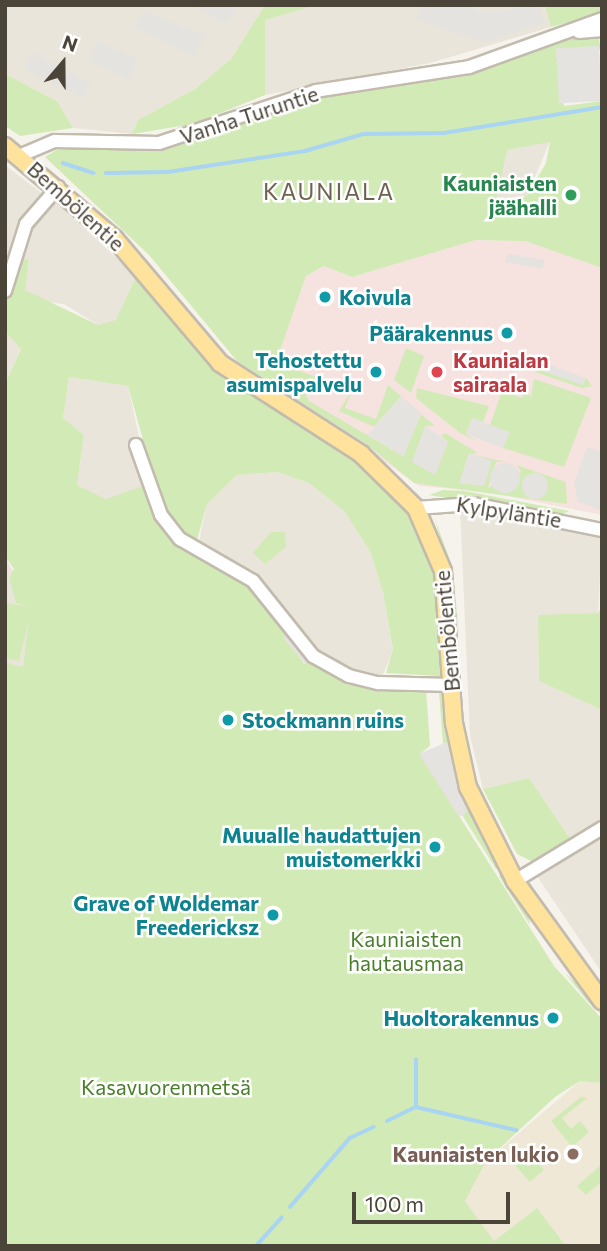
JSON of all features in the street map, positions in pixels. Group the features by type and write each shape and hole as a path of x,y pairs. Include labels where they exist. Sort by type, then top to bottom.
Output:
{"main road":[{"name":"Bembölentie","path":"5,146 58,187 116,239 220,363 361,454 416,508 443,571 452,685 468,787 515,881 602,1001"}],"street":[{"name":"Vanha Turuntie","path":"19,156 55,141 159,143 316,91 470,67 602,19"},
{"name":"Vanha Turuntie","path":"558,33 602,30"},
{"path":"5,291 26,224 58,187"},
{"path":"136,444 161,515 180,539 253,581 313,656 349,676 378,683 452,685"},
{"name":"Kylpyläntie","path":"416,508 473,504 602,530"},
{"path":"515,881 602,828"}],"shaded area":[{"path":"5,5 265,5 231,59 195,89 138,120 132,134 73,128 57,101 5,74"},
{"path":"190,5 237,5 228,24"},
{"path":"317,5 545,5 551,27 430,63 265,95 265,20"},
{"path":"420,5 463,5 488,13 539,5 545,23 485,42 415,19"},
{"path":"143,11 206,35 194,57 135,28"},
{"path":"98,41 138,60 129,80 89,61"},
{"path":"599,46 602,101 559,103 556,48"},
{"path":"33,53 91,83 83,99 25,69"},
{"path":"550,141 527,196 496,202 506,150"},
{"path":"5,165 78,221 136,277 116,321 98,325 64,304 38,301 24,290 29,261 24,260 5,298"},
{"name":"Kaunialan sairaala","path":"476,240 525,241 602,268 602,515 487,492 419,486 269,381 306,276 324,266 352,277"},
{"path":"508,254 545,260 542,269 505,262"},
{"path":"5,331 21,348 5,384"},
{"path":"546,364 586,378 583,385 543,372"},
{"path":"69,377 128,386 141,446 198,545 207,504 237,475 277,472 309,483 344,511 370,551 383,592 393,650 378,687 338,676 106,499 77,485 84,435 63,418"},
{"path":"401,396 421,413 404,456 368,435"},
{"path":"472,418 509,432 503,448 466,434"},
{"path":"425,426 448,442 435,475 412,462"},
{"path":"587,447 602,452 602,511 578,502 574,483"},
{"path":"469,453 492,461 484,486 459,483"},
{"path":"505,463 511,464 519,472 519,484 511,492 505,493 499,492 491,484 490,478 491,472 499,464"},
{"path":"535,473 544,477 548,486 544,495 535,499 526,495 522,486 526,477"},
{"path":"460,508 602,536 598,613 538,616 539,681 602,710 602,820 573,843 529,778 483,789 470,736"},
{"path":"5,556 31,607 23,667 5,662"},
{"path":"293,633 313,656 305,664 283,638"},
{"path":"447,742 467,812 459,817 419,754"},
{"path":"602,831 602,973 535,873"},
{"path":"580,1081 602,1083 602,1246 566,1246 537,1208 494,1241 465,1201 471,1183 486,1161"}],"green space":[{"path":"265,5 317,5 265,20 265,95 193,124 132,134 138,120 195,89 231,59"},
{"path":"545,5 602,5 602,13 551,27"},
{"path":"598,34 602,55 598,46 556,53 564,106 602,101 602,268 525,241 476,240 352,277 324,266 306,276 276,362 316,377 305,394 309,401 403,456 421,414 435,426 426,426 435,475 448,442 441,436 445,433 478,453 469,454 506,462 496,462 488,488 521,471 516,465 566,482 567,504 414,483 365,443 237,361 149,255 45,157 63,146 175,145 292,101 454,77 558,41","holes":["550,142 546,163 527,196 496,202 507,150"]},
{"path":"5,74 57,101 73,128 20,136 5,126"},
{"name":"Kasavuorenmetsä","path":"24,259 29,260 25,290 98,325 116,320 136,277 237,387 353,455 413,515 438,584 440,676 386,673 393,649 383,592 370,551 344,511 309,483 277,472 237,475 207,504 195,547 163,511 128,386 69,377 63,418 84,435 77,485 106,499 146,485 172,535 259,595 304,664 310,660 338,676 426,689 430,746 420,754 554,966 602,1019 602,1083 580,1081 555,1097 486,1161 465,1201 494,1241 537,1208 566,1246 5,1246 5,662 23,667 29,619 19,661 5,658 5,609 7,603 31,607 16,603 9,578 14,569 5,556 5,384 21,349 5,331 5,298"},
{"path":"406,348 424,356 411,393 394,380"},
{"path":"538,360 546,364 544,371 583,385 586,378 592,386 582,388 535,372"},
{"path":"534,379 591,398 564,467 503,448 508,432 490,425 502,391 522,398 526,387 531,398"},
{"path":"388,385 401,396 374,427 339,411 352,390 345,408 376,419"},
{"path":"417,388 489,406 483,422 472,418 466,434 477,441 460,433 416,398"},
{"path":"443,490 465,491 569,511 559,516 429,495"},
{"path":"435,519 453,569 459,635 449,572"},
{"path":"271,532 285,532 286,547 265,564 253,553"},
{"path":"602,606 602,710 539,681 538,615 598,613"},
{"path":"439,692 447,693 501,866 496,869 462,815 467,812 443,743"},
{"path":"529,778 573,843 535,863 517,854 483,789"},
{"path":"503,873 528,914 530,925 499,876"},
{"path":"565,973 602,1007 602,1015 588,1002"},
{"path":"581,1097 587,1098 562,1118 571,1129 580,1121 589,1132 572,1147 551,1121"},
{"path":"515,1153 528,1167 536,1161 544,1170 530,1182 513,1163"},
{"path":"602,1164 602,1181 586,1195 577,1186"}],"waterway":[{"path":"106,173 168,172 305,151 364,134 444,133 602,107"},
{"path":"63,163 93,173"},
{"path":"387,1121 416,1107 416,1060"},
{"path":"416,1107 516,1130"},
{"path":"290,1207 350,1138 374,1127"},
{"path":"256,1246 281,1218"}],"place":[{"name":"Kauniaisten jäähalli","path":"571,195"},
{"name":"Koivula","path":"325,297"},
{"name":"Päärakennus","path":"507,333"},
{"name":"Tehostettu asumispalvelu","path":"376,372"},
{"name":"Kaunialan sairaala","path":"437,372"},
{"name":"Stockmann ruins","path":"228,720"},
{"name":"Muualle haudattujen muistomerkki","path":"435,847"},
{"name":"Grave of Woldemar Freedericksz","path":"273,915"},
{"name":"Huoltorakennus","path":"553,1018"},
{"name":"Kauniaisten lukio","path":"573,1154"}],"district":[{"name":"KAUNIALA","path":"329,191"}],"park label":[{"name":"Kauniaisten hautausmaa","path":"406,951"}]}
